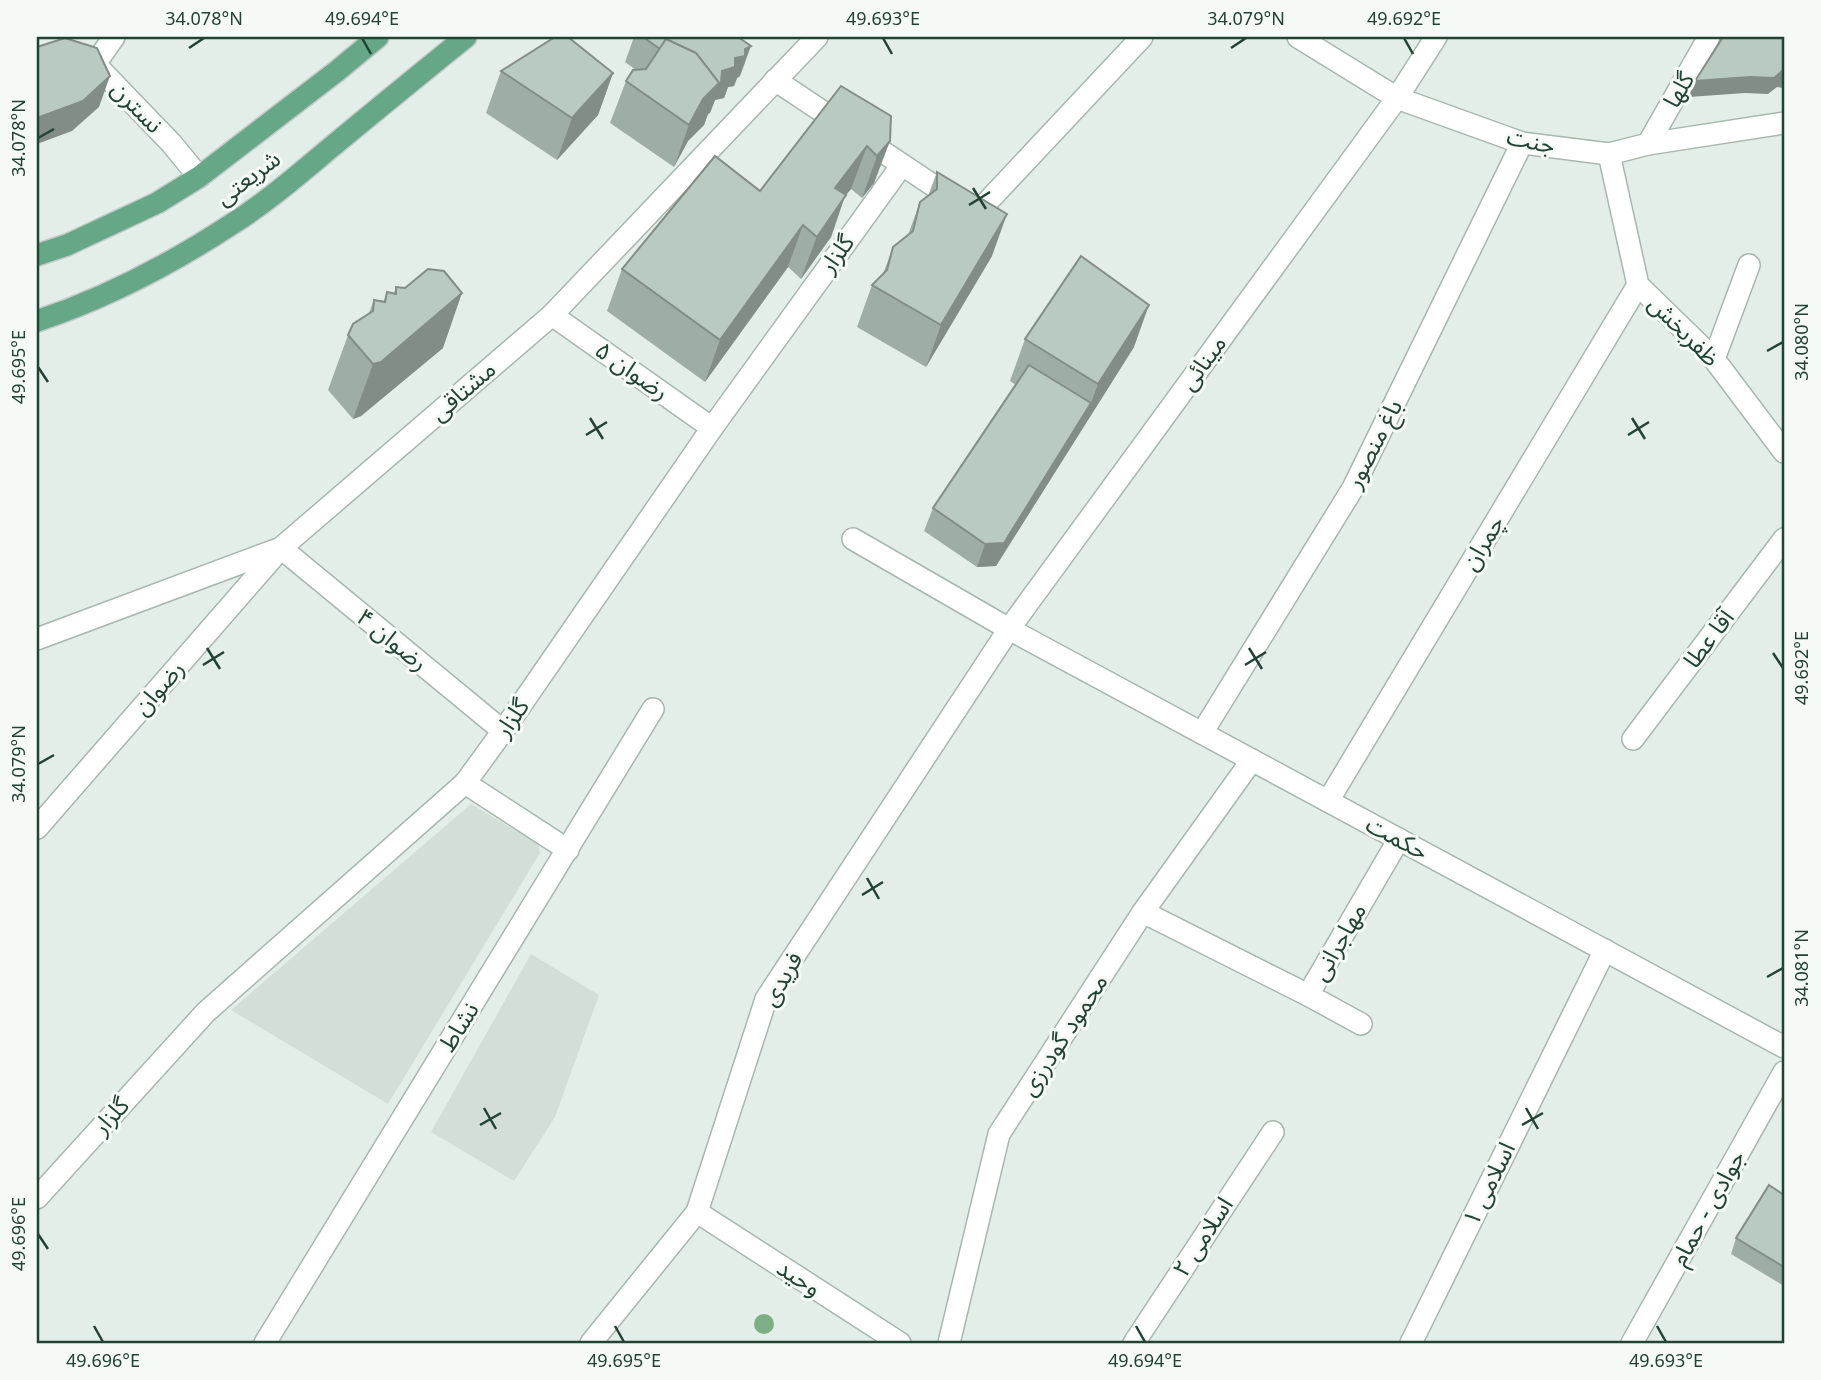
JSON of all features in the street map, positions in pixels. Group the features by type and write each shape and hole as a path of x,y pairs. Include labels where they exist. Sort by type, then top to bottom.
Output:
{"main road":[{"name":"شریعتی","path":"37,256 158,203 199,177 378,37"},
{"name":"شریعتی","path":"37,321 122,287 233,223 278,191 466,37"}],"street":[{"name":"نسترن","path":"114,37 95,64 172,144 199,177"},
{"name":"مشتاقی","path":"37,639 281,548 552,315 817,37"},
{"path":"775,80 975,214 1142,37"},
{"name":"جنت","path":"1298,37 1397,98 1522,143 1609,154 1648,144 1784,123"},
{"name":"مینائی","path":"1009,629 1397,98 1436,37"},
{"name":"گلها","path":"1648,144 1709,37"},
{"name":"باغ منصور","path":"1202,733 1353,488 1522,143"},
{"name":"ظفربخش","path":"1609,154 1638,285 1714,359 1784,452"},
{"name":"گلزار","path":"37,1198 206,1012 465,783 712,428 902,165"},
{"path":"1714,359 1749,265"},
{"name":"چمران","path":"1328,801 1638,285"},
{"name":"رضوان ۵","path":"552,315 712,428"},
{"name":"آقا عطا","path":"1633,739 1784,538"},
{"name":"حکمت","path":"853,539 1009,629 1784,1047"},
{"name":"رضوان ۴","path":"281,548 503,731"},
{"name":"رضوان","path":"37,828 281,548"},
{"name":"فریدی","path":"591,1343 697,1212 766,999 1009,629"},
{"name":"نشاط","path":"265,1343 653,709"},
{"name":"محمود گودرزی","path":"949,1343 999,1134 1143,912 1252,760"},
{"path":"465,783 568,850"},
{"name":"مهاجرانی","path":"1143,912 1308,995 1399,839"},
{"name":"اسلامی ۱","path":"1411,1343 1605,950"},
{"path":"1308,995 1361,1024"},
{"name":"جوادی - حمام","path":"1632,1343 1784,1072"},
{"name":"اسلامی ۲","path":"1134,1343 1273,1132"},
{"name":"وحید","path":"697,1212 900,1343"}],"shaded area":[{"path":"471,804 538,844 540,853 388,1104 231,1010"},
{"path":"531,954 599,995 555,1117 514,1181 431,1132"}],"building":[{"path":"555,37 568,37 613,73 572,118 501,71"},
{"path":"643,37 738,37 751,46 745,49 745,56 735,58 735,67 722,71 721,83 718,84 696,53 666,39 660,49"},
{"path":"1723,37 1784,37 1784,72 1774,78 1695,81"},
{"path":"65,38 97,48 110,76 83,101 37,118 37,47"},
{"path":"666,39 696,53 719,83 703,99 689,125 626,81 633,70 646,69"},
{"path":"841,86 891,116 890,141 877,156 867,146 835,188 846,195 817,237 803,225 720,340 622,269 715,156 760,191"},
{"path":"937,172 1007,214 941,325 872,285 887,270 893,247 913,231 920,202 937,189"},
{"path":"1081,256 1149,305 1098,384 1025,339"},
{"path":"428,269 444,271 462,293 381,362 373,364 348,335 353,324 373,311 374,300 385,302 387,292 396,294 396,287 405,288"},
{"path":"1029,365 1091,403 1004,543 985,544 933,508"},
{"path":"1769,1185 1784,1195 1784,1267 1736,1238"}]}
